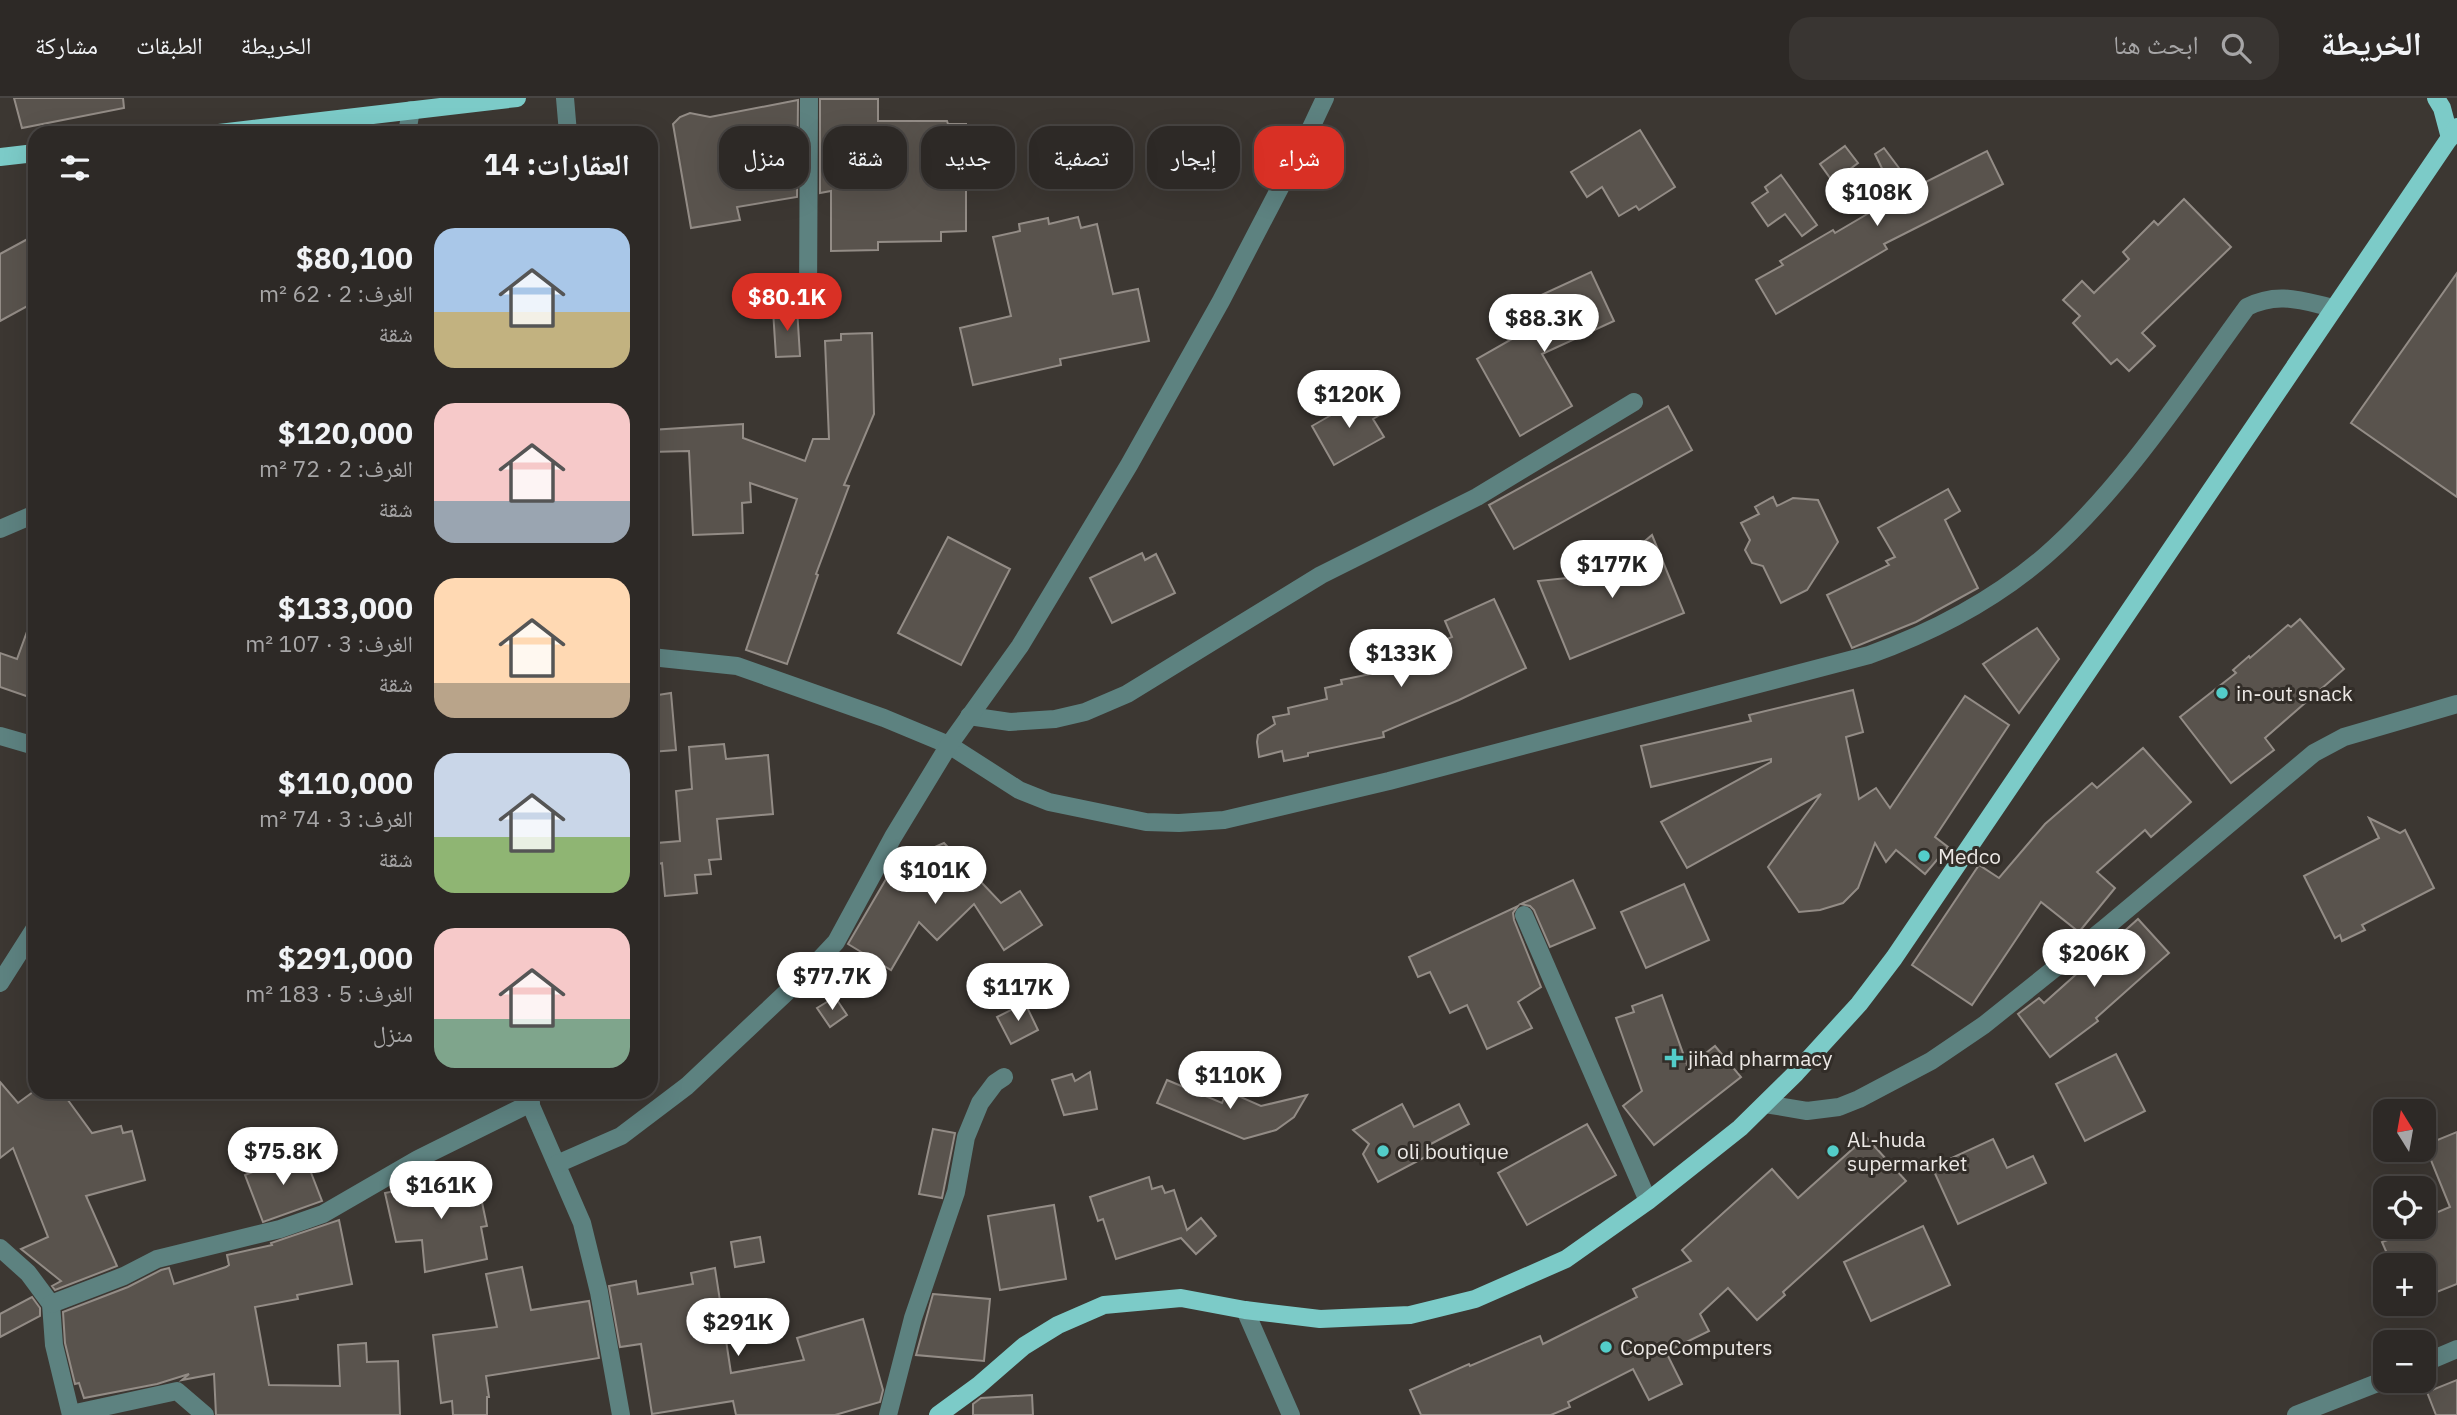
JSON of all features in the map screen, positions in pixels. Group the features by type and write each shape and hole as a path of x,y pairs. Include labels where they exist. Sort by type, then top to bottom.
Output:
{"main road":[{"path":"277,126 517,98"},
{"path":"938,1415 979,1385 1024,1346 1058,1325 1104,1305 1181,1298 1245,1310 1320,1319 1410,1315 1475,1299 1566,1259 1648,1201 1740,1128 1859,1004 1894,958 2454,132 2436,98"},
{"path":"0,157 28,154"}],"street":[{"path":"565,98 567,126"},
{"path":"808,300 809,98"},
{"path":"557,1164 621,1136 687,1086 806,974 836,942 893,837 949,745 1020,646 1129,465 1221,301 1325,98"},
{"path":"408,126 411,110"},
{"path":"658,658 737,666 884,718 949,745 1019,790 1049,802 1146,822 1224,820 1403,778 1869,655 1926,632 1986,599 2045,556 2077,525 2163,422 2247,307 2262,299 2280,297 2334,309"},
{"path":"969,716 1010,722 1055,719 1085,712 1127,694 1321,575 1478,497 1634,402"},
{"path":"0,529 28,517"},
{"path":"1765,1104 1807,1111 1839,1107 1931,1061 2004,1009 2314,753 2344,737 2457,704"},
{"path":"0,736 28,744"},
{"path":"1524,915 1648,1201"},
{"path":"0,984 28,939"},
{"path":"888,1415 913,1318 956,1192 967,1137 980,1103 995,1083 1004,1077"},
{"path":"51,1304 124,1276 157,1259 280,1229 323,1214 524,1099"},
{"path":"529,1099 582,1223 601,1304 621,1415"},
{"path":"0,1248 28,1273 51,1304 54,1345 71,1415 177,1391 205,1415"},
{"path":"1245,1310 1291,1415"},
{"path":"2436,1358 2457,1349"},
{"path":"2296,1415 2373,1385"}],"building":[{"path":"14,98 123,98 124,108 22,128"},
{"path":"820,99 878,99 878,121 947,121 948,124 966,124 921,126 921,189 966,189 966,231 941,232 941,241 878,242 878,250 831,251 831,191 820,193"},
{"path":"798,100 798,126 719,126 719,189 797,189 797,197 737,207 740,220 691,228 673,124 690,113 710,117"},
{"path":"1640,130 1675,187 1639,210 1636,206 1619,216 1602,187 1587,197 1571,172"},
{"path":"1845,146 1858,163 1833,182 1820,164"},
{"path":"1884,148 1914,188 1987,151 2003,184 1884,244 1887,249 1776,314 1756,280 1783,265 1780,261 1896,197 1875,154"},
{"path":"1781,175 1817,225 1802,236 1785,214 1768,226 1752,203 1768,192 1765,187"},
{"path":"2184,199 2231,247 2142,333 2155,346 2129,371 2117,359 2111,364 2073,323 2080,316 2063,300 2082,281 2094,293 2129,259 2123,252 2154,221 2158,225"},
{"path":"1078,217 1081,228 1097,224 1113,294 1138,289 1149,341 1060,359 1061,365 973,385 960,328 1011,316 993,237 1020,231 1019,224 1048,218 1049,224"},
{"path":"28,239 28,306 0,321 0,254"},
{"path":"1591,272 1614,321 1542,354 1572,406 1520,436 1477,359 1547,319 1537,297"},
{"path":"2457,273 2457,497 2351,423"},
{"path":"797,308 800,356 776,357 773,310"},
{"path":"872,333 874,414 844,485 849,486 816,574 818,575 787,664 746,650 797,499 750,483 751,502 742,503 743,533 693,535 689,451 658,452 658,430 743,424 743,438 805,461 813,439 829,439 825,341 841,340 841,334"},
{"path":"1368,394 1380,415 1373,419 1384,437 1334,465 1312,426"},
{"path":"1668,406 1692,450 1514,549 1489,505"},
{"path":"1948,489 1960,511 1945,520 1978,588 1916,622 1852,648 1827,595 1889,565 1886,561 1895,557 1878,528"},
{"path":"1773,497 1777,506 1793,498 1818,500 1838,542 1807,590 1781,603 1763,566 1752,563 1745,550 1750,540 1741,523 1759,514 1755,507"},
{"path":"1652,535 1684,613 1570,659 1538,581 1567,578 1571,573 1580,574 1588,567 1597,567 1606,560 1632,552"},
{"path":"948,537 1010,569 961,665 898,633"},
{"path":"1142,553 1145,560 1156,554 1175,593 1112,623 1090,578"},
{"path":"1494,599 1526,668 1383,732 1384,737 1308,753 1308,756 1284,761 1282,751 1259,757 1258,735 1275,724 1273,717 1289,714 1288,708 1327,699 1325,688 1342,684 1341,680 1385,671 1383,666 1452,637 1445,621"},
{"path":"2300,619 2344,669 2265,738 2274,750 2231,783 2180,717 2236,673 2233,670 2249,656 2250,658 2288,625 2291,627"},
{"path":"2037,628 2059,659 2019,713 1983,664"},
{"path":"28,629 28,697 0,687 0,653 17,659"},
{"path":"1853,690 1863,732 1846,737 1859,799 1876,788 1890,808 1965,696 2009,725 1935,837 1948,847 1925,874 1896,850 1886,862 1875,843 1858,888 1843,903 1820,910 1799,912 1768,867 1821,794 1687,868 1661,822 1771,762 1771,759 1651,787 1641,746 1751,721 1749,715"},
{"path":"671,693 676,750 658,751 658,695"},
{"path":"724,744 726,759 768,755 773,814 717,819 721,859 709,860 711,874 695,875 697,893 665,896 658,843 680,841 676,791 692,789 689,747"},
{"path":"2143,748 2191,802 2151,837 2145,830 2097,872 2115,888 2079,932 2041,902 1972,1005 1912,965 1979,865 1999,878 2045,824 2092,783 2097,788"},
{"path":"2369,818 2400,833 2405,830 2434,888 2362,925 2365,930 2342,941 2340,935 2335,938 2304,876 2379,838"},
{"path":"944,843 1001,903 1020,891 1042,925 1004,950 974,904 937,940 919,922 891,970 848,944 889,874 889,867"},
{"path":"1573,880 1595,928 1550,947 1534,910 1521,904"},
{"path":"1684,884 1709,940 1646,968 1621,912"},
{"path":"1518,906 1513,913 1514,920 1541,987 1518,1002 1532,1028 1487,1049 1467,1005 1450,1013 1430,972 1418,977 1409,957"},
{"path":"2138,919 2169,953 2096,1018 2098,1021 2050,1057 2018,1014 2039,998 2044,1003"},
{"path":"1662,995 1688,1067 1715,1046 1741,1077 1654,1145 1623,1106 1642,1091 1616,1018 1634,1012 1632,1006"},
{"path":"835,997 847,1015 830,1027 817,1008"},
{"path":"1025,1003 1038,1030 1011,1044 997,1017"},
{"path":"2116,1054 2145,1111 2085,1141 2056,1084"},
{"path":"1090,1072 1097,1109 1064,1115 1052,1080 1072,1074 1075,1081"},
{"path":"1167,1080 1222,1103 1227,1091 1261,1106 1307,1095 1294,1117 1276,1130 1244,1139 1157,1103"},
{"path":"0,1082 18,1103 28,1096 28,1099 67,1099 92,1133 121,1126 123,1133 132,1131 145,1180 86,1196 117,1266 55,1290 52,1286 61,1281 21,1249 48,1237 13,1148 0,1158"},
{"path":"1402,1104 1414,1127 1459,1104 1469,1124 1425,1147 1429,1155 1378,1182 1363,1154 1369,1144 1353,1130"},
{"path":"1587,1124 1616,1175 1527,1225 1498,1173"},
{"path":"933,1129 955,1133 942,1198 919,1194"},
{"path":"2457,1132 2457,1284 2436,1292 2436,1253 2387,1253 2382,1242 2390,1239 2436,1239 2436,1213 2450,1207 2432,1162 2436,1162 2436,1141"},
{"path":"1866,1137 1906,1181 1783,1292 1785,1295 1757,1320 1728,1288 1700,1314 1709,1331 1666,1352 1682,1384 1649,1400 1633,1369 1568,1402 1570,1407 1551,1415 1421,1415 1410,1390 1540,1336 1543,1344 1637,1297 1633,1289 1691,1261 1682,1250 1772,1169 1798,1198"},
{"path":"1993,1139 2007,1168 2033,1156 2046,1183 1958,1224 1932,1167"},
{"path":"303,1152 322,1201 263,1222 245,1175"},
{"path":"476,1174 487,1226 481,1227 487,1259 425,1272 422,1240 396,1242 385,1193"},
{"path":"1149,1177 1152,1189 1162,1186 1165,1193 1174,1190 1187,1230 1201,1218 1216,1236 1196,1254 1181,1238 1116,1259 1103,1219 1098,1221 1090,1197"},
{"path":"1054,1205 1066,1279 1000,1290 988,1216"},
{"path":"339,1220 352,1284 297,1295 298,1299 255,1307 269,1385 340,1386 338,1345 366,1343 367,1362 398,1361 400,1415 216,1415 214,1374 182,1380 189,1374 157,1384 84,1398 79,1383 75,1384 65,1343 63,1312 128,1287 161,1270 169,1268 174,1284 226,1267 229,1265 227,1255 272,1245 271,1243"},
{"path":"1923,1226 1950,1285 1871,1321 1844,1262"},
{"path":"760,1237 764,1262 735,1267 731,1242"},
{"path":"522,1267 531,1310 589,1301 599,1358 486,1376 489,1397 487,1415 453,1415 452,1401 441,1403 433,1335 497,1327 486,1274"},
{"path":"715,1268 731,1373 804,1360 797,1338 863,1319 883,1390 880,1402 835,1415 736,1415 733,1401 652,1414 641,1344 620,1347 609,1286 636,1281 638,1294 693,1284 691,1273"},
{"path":"933,1294 990,1299 984,1361 916,1355"},
{"path":"32,1297 40,1308 40,1316 0,1337 0,1314"},
{"path":"2457,1380 2457,1415 2436,1415 2427,1393 2436,1393 2436,1388"},
{"path":"1032,1395 1033,1415 973,1415 973,1404 981,1398"}],"place":[{"name":"in-out snack","path":"2222,693"},
{"name":"Medco","path":"1924,856"},
{"name":"jihad pharmacy","path":"1674,1058"},
{"name":"oli boutique","path":"1383,1151"},
{"name":"AL-huda supermarket","path":"1833,1151"},
{"name":"CopeComputers","path":"1606,1347"}]}
